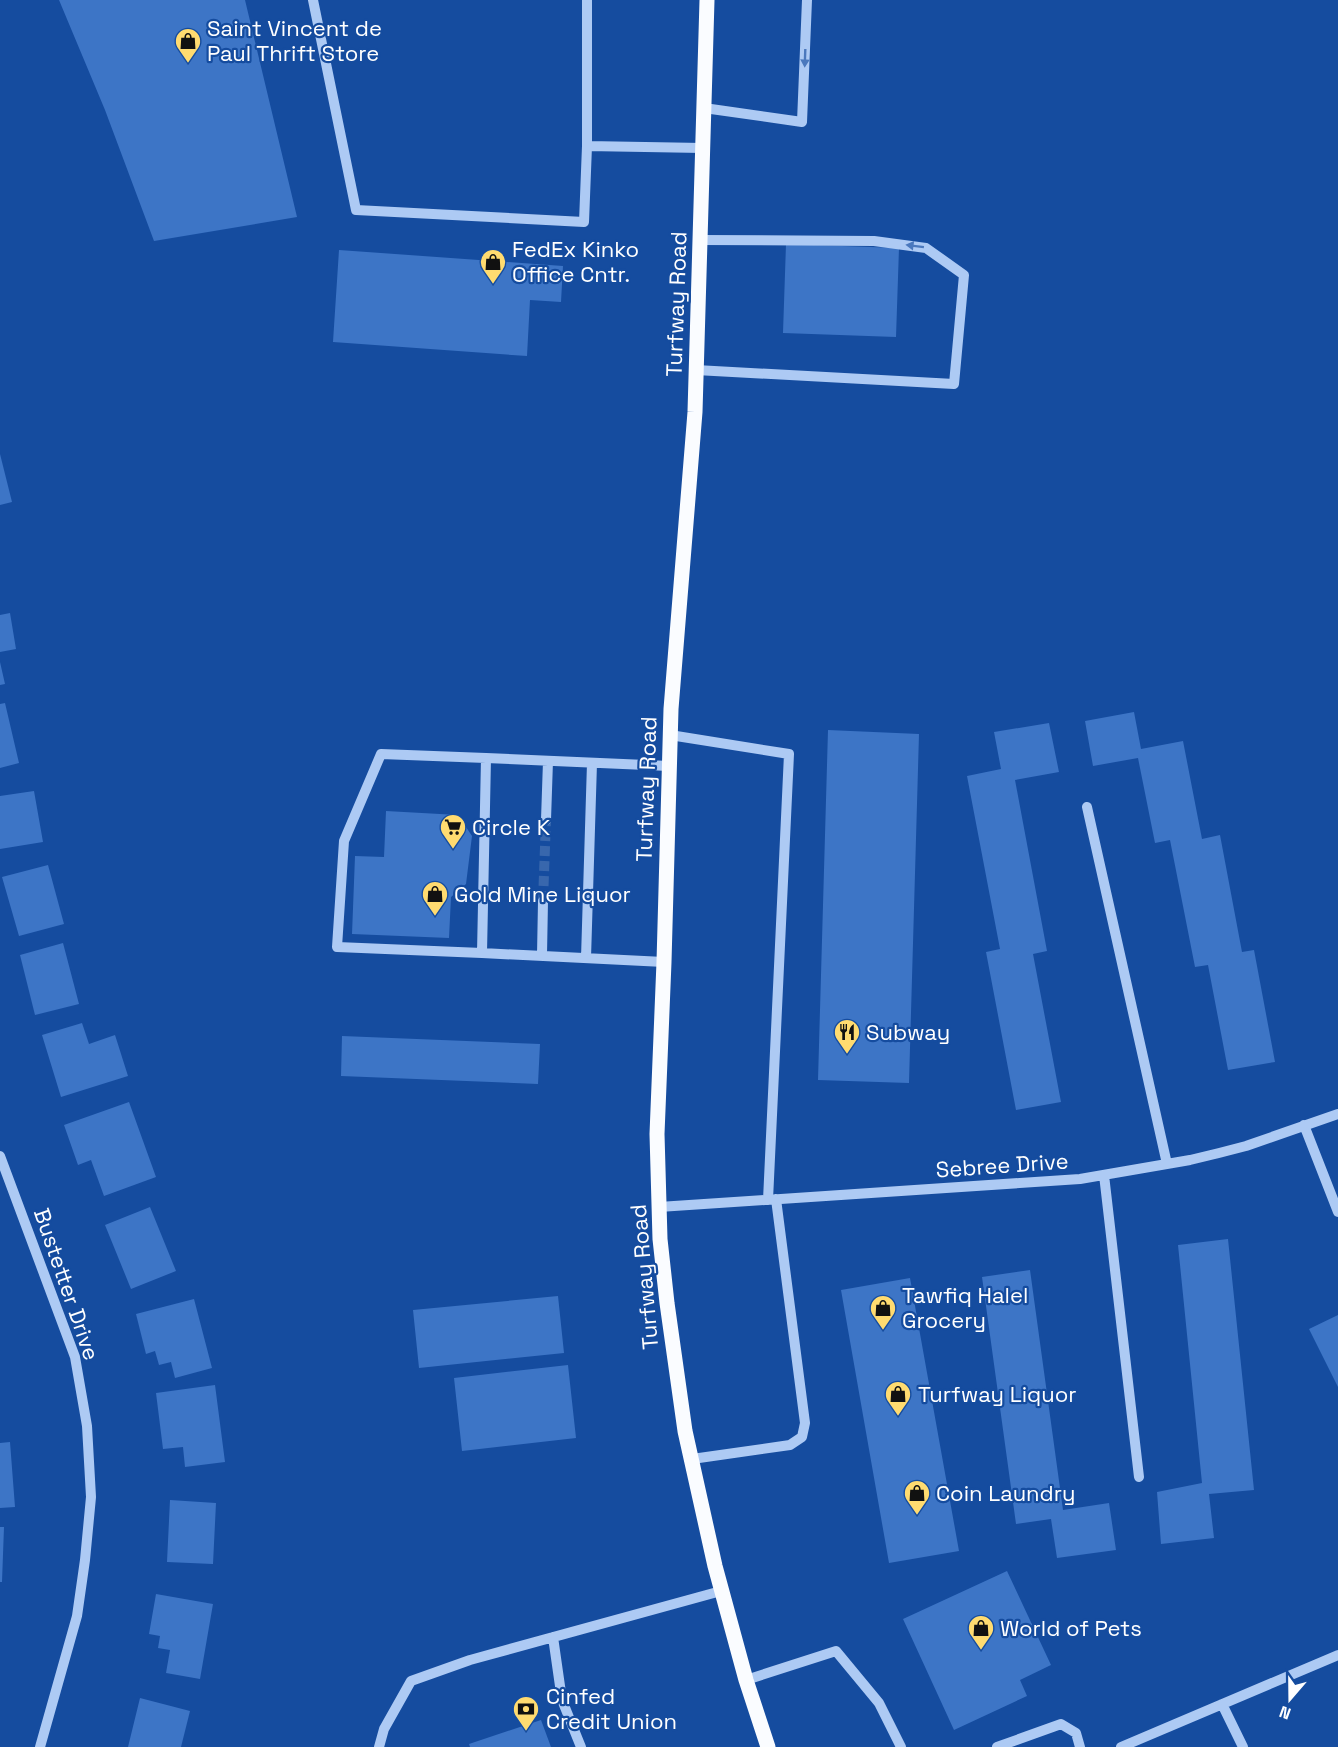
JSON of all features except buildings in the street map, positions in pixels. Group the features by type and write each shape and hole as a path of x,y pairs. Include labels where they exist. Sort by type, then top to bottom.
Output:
{"main road":[{"name":"Turfway Road","path":"706,0 695,412 673,670 670,735 657,1134 660,1239 686,1431 721,1591 768,1747"}],"street":[{"path":"313,0 356,210 584,222 587,146 587,0"},
{"path":"704,108 802,122 807,0"},
{"path":"587,146 703,148"},
{"path":"696,370 954,384 964,275 926,248 874,241 700,240"},
{"path":"670,735 789,754 772,1199 805,1423 802,1437 790,1445 692,1459"},
{"path":"664,962 337,947 344,841 381,754 669,766"},
{"path":"482,953 486,758"},
{"path":"546,820 548,761"},
{"path":"586,958 592,763"},
{"path":"1087,807 1167,1164"},
{"path":"542,955 543,901"},
{"name":"Sebree Drive","path":"659,1207 1080,1179 1190,1160 1246,1146 1338,1114"},
{"path":"1304,1125 1338,1212"},
{"name":"Bustetter Drive","path":"0,1156 75,1357 87,1426 91,1497 77,1616 40,1747"},
{"path":"1104,1175 1138,1477"},
{"path":"379,1747 384,1729 411,1681 471,1660 721,1591"},
{"path":"553,1637 562,1700 581,1747"},
{"path":"746,1680 836,1651 879,1703 901,1747"},
{"path":"1121,1747 1338,1655"},
{"path":"1222,1704 1243,1747"},
{"path":"997,1747 1061,1724 1076,1733 1080,1747"}],"tunnel":[{"path":"543,901 546,820"}],"place":[{"name":"Saint Vincent de Paul Thrift Store","path":"188,64"},
{"name":"FedEx Kinko Office Cntr.","path":"493,285"},
{"name":"Circle K","path":"453,850"},
{"name":"Gold Mine Liquor","path":"435,917"},
{"name":"Subway","path":"847,1055"},
{"name":"Tawfiq Halel Grocery","path":"883,1331"},
{"name":"Turfway Liquor","path":"898,1417"},
{"name":"Coin Laundry","path":"917,1516"},
{"name":"World of Pets","path":"981,1651"},
{"name":"Cinfed Credit Union","path":"526,1732"}]}
